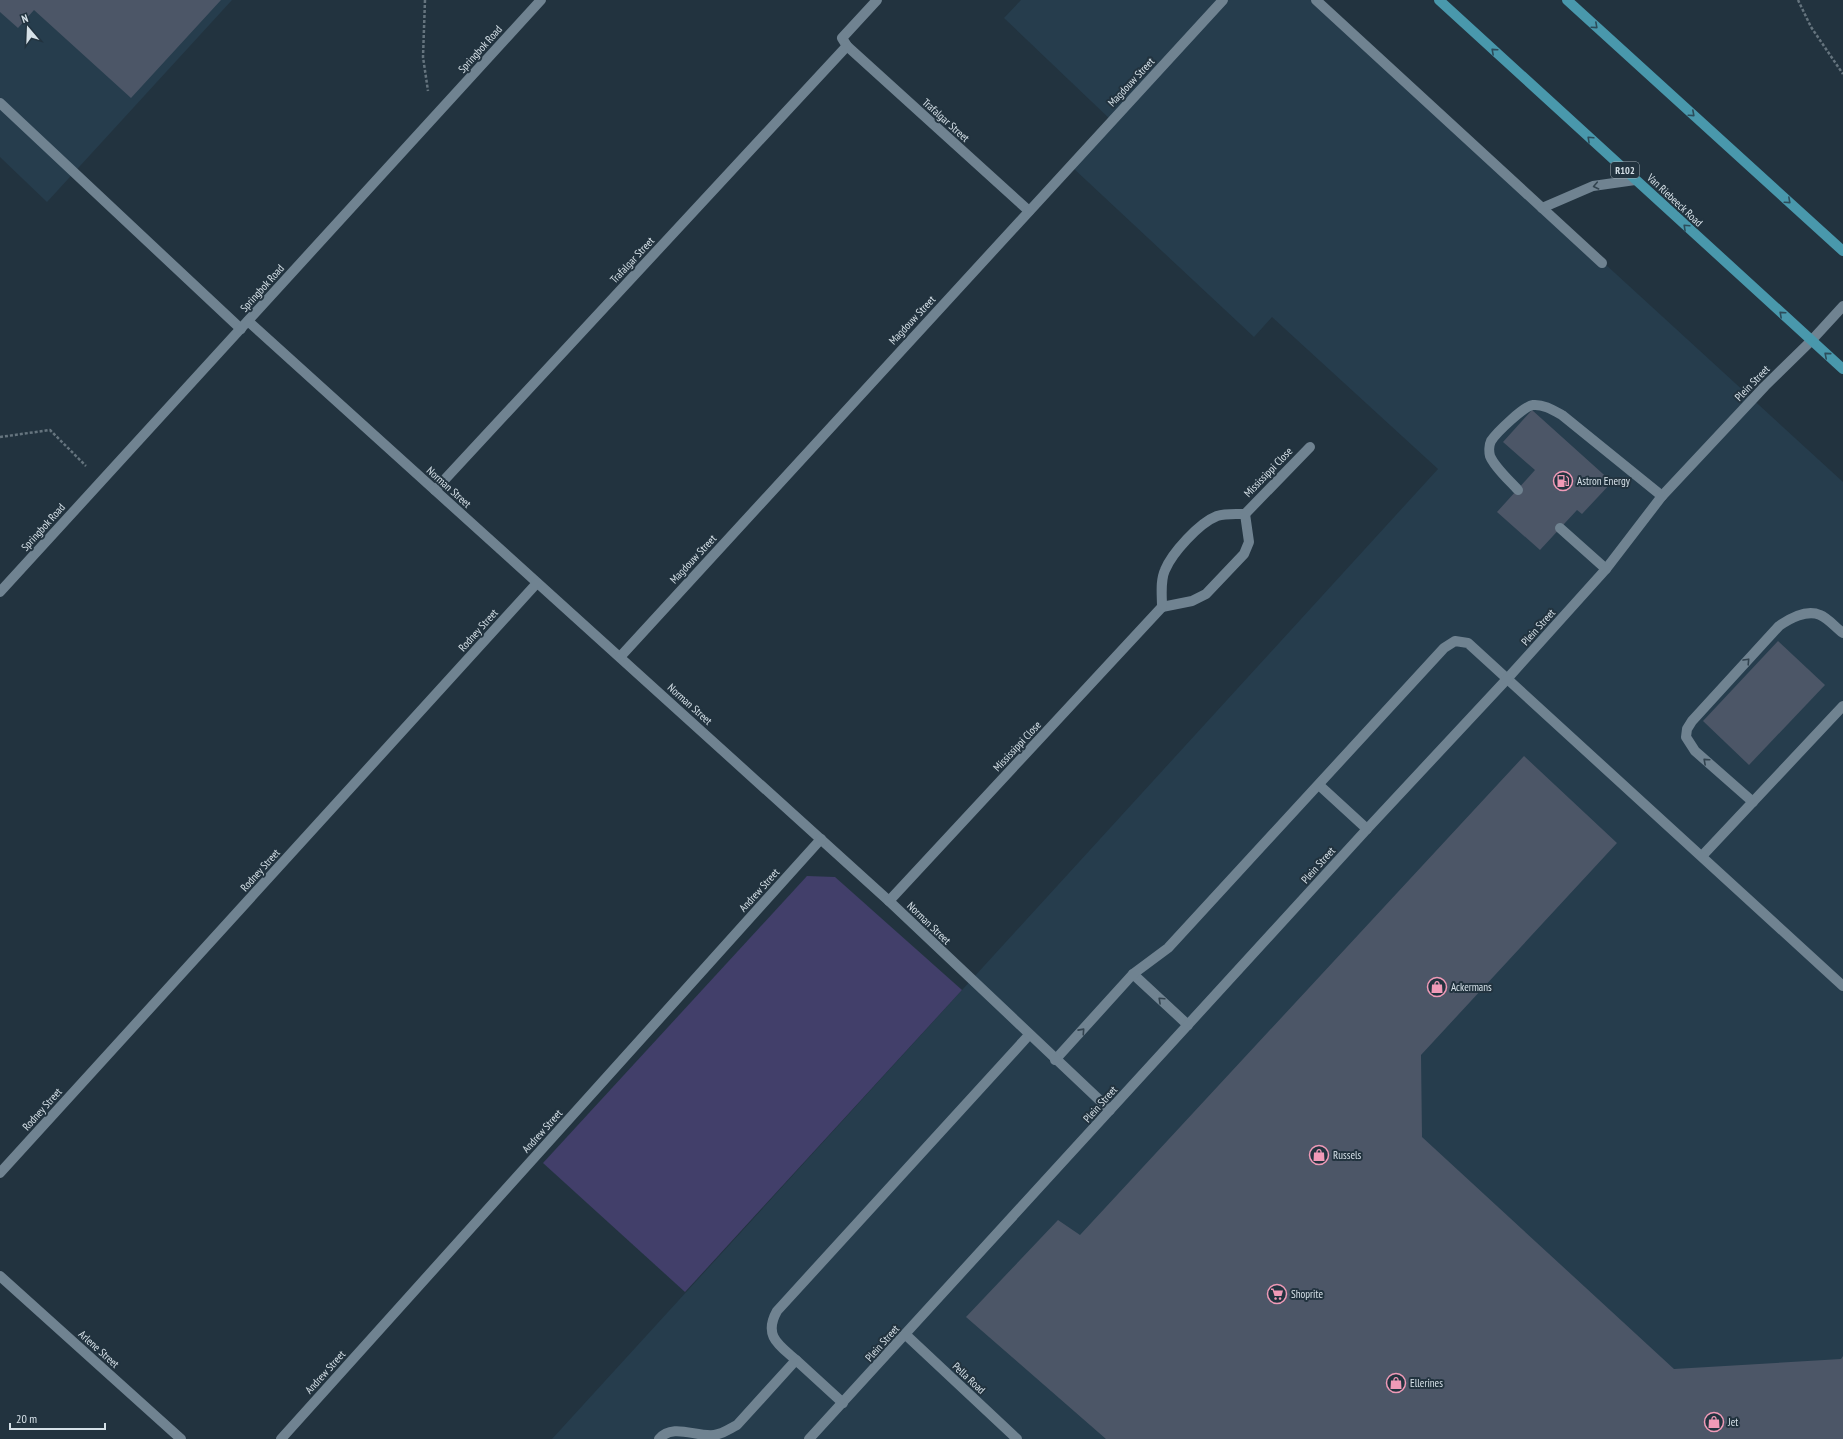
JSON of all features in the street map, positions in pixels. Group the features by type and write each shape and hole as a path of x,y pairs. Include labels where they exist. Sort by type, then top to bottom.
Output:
{"main road":[{"name":"Van Riebeeck Road","path":"1439,0 1843,369"},
{"path":"1567,0 1843,252"}],"street":[{"name":"Springbok Road","path":"0,592 541,0"},
{"path":"847,46 842,38 877,0"},
{"name":"Magdouw Street","path":"620,657 1223,0"},
{"path":"1316,0 1602,263"},
{"name":"Trafalgar Street","path":"435,490 847,46 1029,211"},
{"name":"Norman Street","path":"0,103 244,325 435,490 890,901 1055,1060 1110,1110"},
{"path":"1542,208 1593,186 1635,180"},
{"name":"Plein Street","path":"809,1439 906,1335 1367,829 1507,679 1606,569 1662,496 1765,386 1811,341 1843,306"},
{"path":"1518,490 1490,457 1489,449 1491,441 1517,414 1526,408 1539,405 1549,408 1562,415 1662,496"},
{"name":"Mississippi Close","path":"1162,607 1161,586 1164,571 1171,559 1198,528 1219,515 1245,514 1310,447"},
{"name":"Mississippi Close","path":"890,901 1162,607 1192,601 1203,596 1244,554 1249,542 1249,531 1245,514"},
{"path":"1560,528 1606,569"},
{"name":"Rodney Street","path":"0,1173 537,583"},
{"path":"1753,802 1734,787 1690,745 1686,738 1687,729 1692,721 1779,626 1789,619 1803,614 1820,614 1843,633"},
{"path":"1055,1060 1133,974 1168,948 1449,644 1455,641 1468,644 1843,986"},
{"path":"1702,856 1843,706"},
{"path":"1319,785 1367,829"},
{"name":"Andrew Street","path":"281,1439 821,839"},
{"path":"1133,974 1188,1025"},
{"path":"843,1403 775,1341 771,1331 772,1320 777,1311 1029,1035"},
{"name":"Arlene Street","path":"0,1276 181,1439"},
{"name":"Pella Road","path":"906,1335 1017,1439"},
{"path":"659,1439 664,1434 675,1431 714,1435 725,1432 737,1425 796,1360"}],"path":[{"path":"425,0 423,57 432,119"},
{"path":"1798,0 1811,27 1843,74"},
{"path":"0,437 50,430 101,482"}],"shaded area":[{"path":"0,0 232,0 47,202 0,157"},
{"path":"1021,0 1317,0 1843,482 1843,1439 552,1439 1438,469 1272,317 1254,337 1072,167 1113,122 1004,18"},
{"path":"807,876 835,877 962,990 685,1292 543,1163"}],"building":[{"path":"0,0 221,0 131,98 34,10 18,28 0,12"},
{"path":"1532,410 1612,482 1582,514 1577,510 1540,550 1497,512 1535,470 1503,442"},
{"path":"1778,641 1825,685 1749,765 1703,721"},
{"path":"1524,756 1617,843 1421,1055 1422,1137 1674,1369 1841,1359 1843,1356 1843,1439 1106,1439 966,1317 1058,1220 1080,1235"}],"place":[{"name":"Astron Energy","path":"1563,481"},
{"name":"Ackermans","path":"1437,987"},
{"name":"Russels","path":"1319,1155"},
{"name":"Shoprite","path":"1277,1294"},
{"name":"Ellerines","path":"1396,1383"},
{"name":"Jet","path":"1714,1422"}]}
